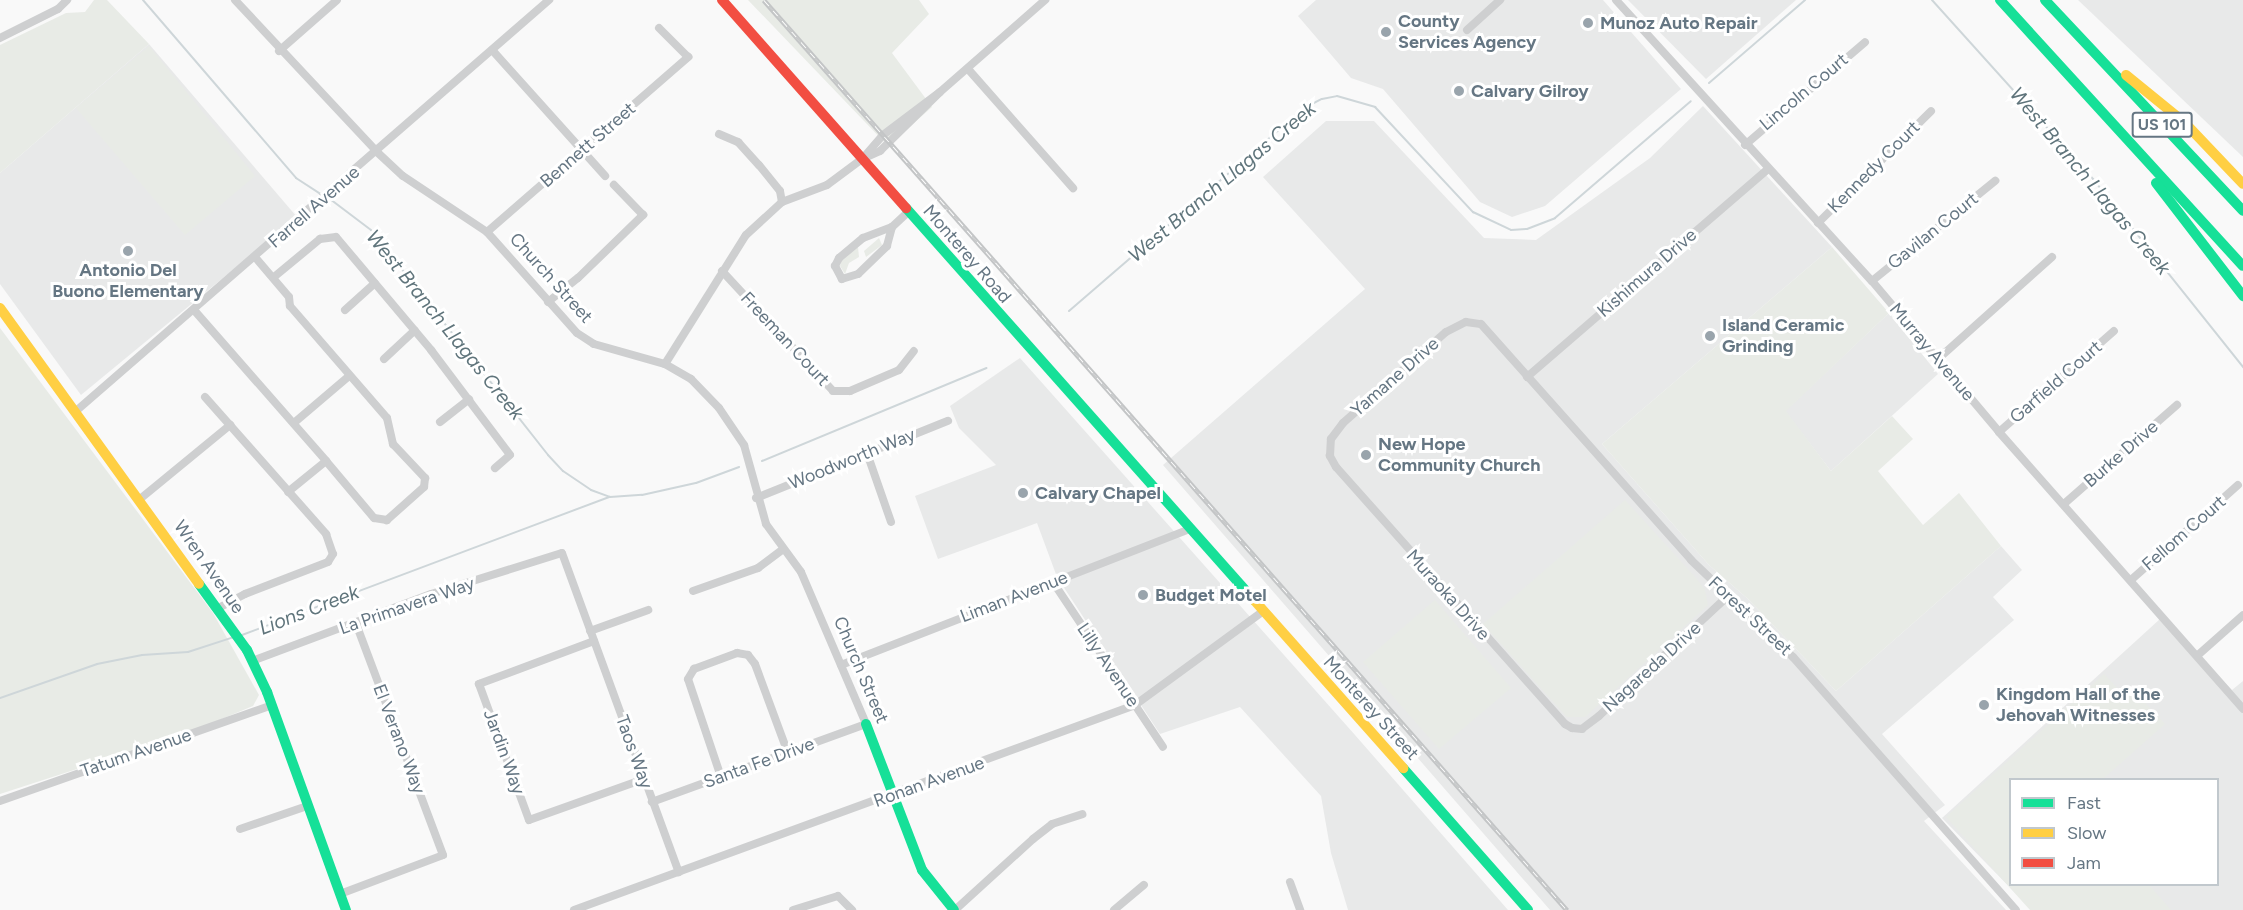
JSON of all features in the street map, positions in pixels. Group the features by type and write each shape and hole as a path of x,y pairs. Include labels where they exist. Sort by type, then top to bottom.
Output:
{"main road":[{"name":"Monterey Road","path":"722,0 1188,530"},
{"name":"US 101","path":"2000,0 2243,266"},
{"name":"US 101","path":"2045,0 2243,211"},
{"path":"2081,39 2185,123 2243,183"},
{"path":"2140,153 2158,187 2243,296"},
{"name":"Wren Avenue","path":"0,308 219,608 244,646 272,705 346,910"},
{"name":"Monterey Street","path":"1188,530 1528,910"},
{"name":"Church Street","path":"866,724 922,870 955,910"}],"street":[{"path":"0,38 58,9 68,0"},
{"name":"Church Street","path":"235,0 279,51 377,153 403,176 487,232 577,333 594,344 665,364 691,379 719,408 744,445 756,498 766,524 782,550 801,572 866,724"},
{"path":"279,51 337,0"},
{"name":"Farrell Avenue","path":"76,411 377,153 549,0"},
{"path":"665,364 746,235 782,202 827,185 862,159 880,151 940,92 1046,0"},
{"path":"1467,30 1500,0"},
{"name":"Murray Avenue","path":"1616,0 1767,170 1872,280 1999,432 2065,503 2243,709"},
{"name":"Bennett Street","path":"487,232 687,57 659,28"},
{"name":"Lincoln Court","path":"1745,145 1864,42"},
{"path":"493,51 605,176"},
{"path":"968,69 1072,188"},
{"name":"Kennedy Court","path":"1818,223 1931,111"},
{"path":"719,134 738,142 780,191 782,202"},
{"name":"Kishimura Drive","path":"1527,376 1767,170"},
{"name":"Gavilan Court","path":"1872,280 1995,181"},
{"path":"548,302 578,278 643,215 614,185"},
{"path":"892,227 887,246 858,274 842,279 835,266 839,258 863,238 892,227 908,212"},
{"path":"274,277 320,239 336,237 415,330 510,455 495,468"},
{"path":"194,310 296,422 374,518 387,520 424,487 425,478 393,444 387,418 290,306 289,297 255,257"},
{"path":"1938,359 2052,257"},
{"name":"Freeman Court","path":"722,271 833,391 850,391 899,370 915,351"},
{"path":"345,310 375,283"},
{"name":"Yamane Drive","path":"1330,456 1331,439 1343,423 1446,332 1467,322 1481,324"},
{"name":"Forest Street","path":"1481,324 1728,596 1793,657 2016,910"},
{"path":"384,359 415,330"},
{"name":"Garfield Court","path":"1999,432 2114,331"},
{"path":"296,422 349,376"},
{"path":"205,397 332,544 328,562 245,594 219,608"},
{"path":"440,422 469,399"},
{"name":"Burke Drive","path":"2065,503 2177,405"},
{"name":"Woodworth Way","path":"756,498 948,421"},
{"path":"140,499 230,425"},
{"path":"867,453 891,522"},
{"name":"Muraoka Drive","path":"1330,456 1396,537 1572,728"},
{"path":"288,492 326,461"},
{"name":"Fellom Court","path":"2131,580 2238,485"},
{"name":"Liman Avenue","path":"841,665 1188,530"},
{"path":"693,591 758,568 782,550"},
{"name":"La Primavera Way","path":"252,661 356,622 562,554"},
{"name":"Taos Way","path":"562,554 678,872"},
{"name":"Lilly Avenue","path":"1053,582 1163,747"},
{"name":"Nagareda Drive","path":"1572,728 1582,729 1599,716 1728,596"},
{"path":"590,631 648,610"},
{"name":"Ronan Avenue","path":"574,910 893,796 1135,705 1262,612"},
{"path":"2198,656 2243,615"},
{"name":"El Verano Way","path":"340,894 443,855 356,622"},
{"name":"Jardin Way","path":"594,641 478,684 529,820 644,779"},
{"path":"721,777 688,679 694,669 737,653 748,656 756,664 788,753"},
{"name":"Tatum Avenue","path":"0,801 272,705"},
{"name":"Santa Fe Drive","path":"652,802 866,724"},
{"path":"240,829 307,806"},
{"path":"955,910 1032,839 1052,824 1082,814"},
{"path":"1290,882 1300,910"},
{"path":"1114,910 1144,885"},
{"path":"793,910 830,897 844,899 852,910"}],"shaded area":[{"path":"94,0 107,0 149,44 0,173 0,45 66,13 85,12"},
{"path":"748,0 919,0 929,14 892,53 932,107 888,146"},
{"path":"1316,0 1603,0 1681,89 1545,206 1512,217 1480,202 1383,89 1351,78 1298,16"},
{"path":"1628,0 1796,0 1706,79"},
{"path":"2078,0 2243,0 2243,157"},
{"name":"Antonio Del Buono Elementary","path":"149,44 297,217 81,395 0,284 0,173"},
{"path":"149,46 255,176 185,235 76,108"},
{"path":"1703,106 1832,247 1602,444 1709,565 1748,599 1836,691 2001,546 2022,570 1993,597 2014,620 1882,734 1945,805 1924,821 2006,910 1550,910 1163,465 1365,289 1263,177 1326,121 1374,121 1484,238 1536,240 1650,158"},
{"path":"879,238 882,245 866,257 864,251"},
{"path":"858,247 859,257 849,263 845,274 840,266 842,259"},
{"path":"1832,247 1889,313 1786,411 1831,471 1892,416 1913,439 1878,471 1923,525 1959,493 2001,546 1836,691 1748,599 1709,565 1602,444"},
{"path":"1889,313 1938,374 1831,471 1785,411"},
{"path":"0,328 213,613 259,695 253,706 188,733 0,794"},
{"path":"1020,358 1508,910 1348,910 1331,853 1321,796 1240,707 1160,734 1057,577 1037,523 938,559 915,496 996,465 959,428 950,406"},
{"path":"1625,500 1697,579 1705,590 1708,605 1585,717 1567,717 1483,624"},
{"path":"1435,600 1511,688 1439,749 1363,662"},
{"path":"2160,619 2232,690 2243,681 2243,910 2032,910 1942,818"},
{"path":"2104,674 2120,691 2130,687 2165,724 2104,778 2009,778 2009,886 2150,886 2171,910 2030,910 1946,817"}],"waterway":[{"name":"West Branch Llagas Creek","path":"143,0 296,178 321,194"},
{"name":"West Branch Llagas Creek","path":"1709,83 1805,0"},
{"name":"West Branch Llagas Creek","path":"1932,0 2093,179 2243,367"},
{"name":"West Branch Llagas Creek","path":"1069,311 1304,108 1322,99 1337,96 1375,107 1473,212 1511,230 1527,229 1555,218 1691,101"},
{"name":"West Branch Llagas Creek","path":"326,196 371,230 548,455 563,471 591,490 610,497 642,495 696,483 739,467"},
{"name":"West Branch Llagas Creek","path":"762,461 986,368"},
{"name":"Lions Creek","path":"242,635 610,497"},
{"name":"Lions Creek","path":"0,698 97,664 142,655 188,652 234,637"}],"railway":[{"path":"764,0 1567,910"}],"traffic: fast":[{"path":"2000,0 2243,266"},
{"path":"2045,0 2243,211"},
{"path":"2156,183 2243,296"},
{"path":"906,208 1254,600"},
{"path":"199,584 247,650 267,692 346,910"},
{"path":"866,724 922,870 954,910"},
{"path":"1403,768 1528,910"}],"traffic: slow":[{"path":"2126,75 2185,123 2243,184"},
{"path":"0,308 199,584"},
{"path":"1254,600 1403,768"}],"traffic: jam":[{"path":"722,0 906,208"}],"place":[{"name":"Munoz Auto Repair","path":"1588,23"},
{"name":"County Services Agency","path":"1386,32"},
{"name":"Calvary Gilroy","path":"1459,91"},
{"name":"Antonio Del Buono Elementary","path":"128,251"},
{"name":"Island Ceramic Grinding","path":"1710,336"},
{"name":"New Hope Community Church","path":"1366,455"},
{"name":"Calvary Chapel","path":"1023,493"},
{"name":"Budget Motel","path":"1143,595"},
{"name":"Kingdom Hall of the Jehovah Witnesses","path":"1984,705"}]}
